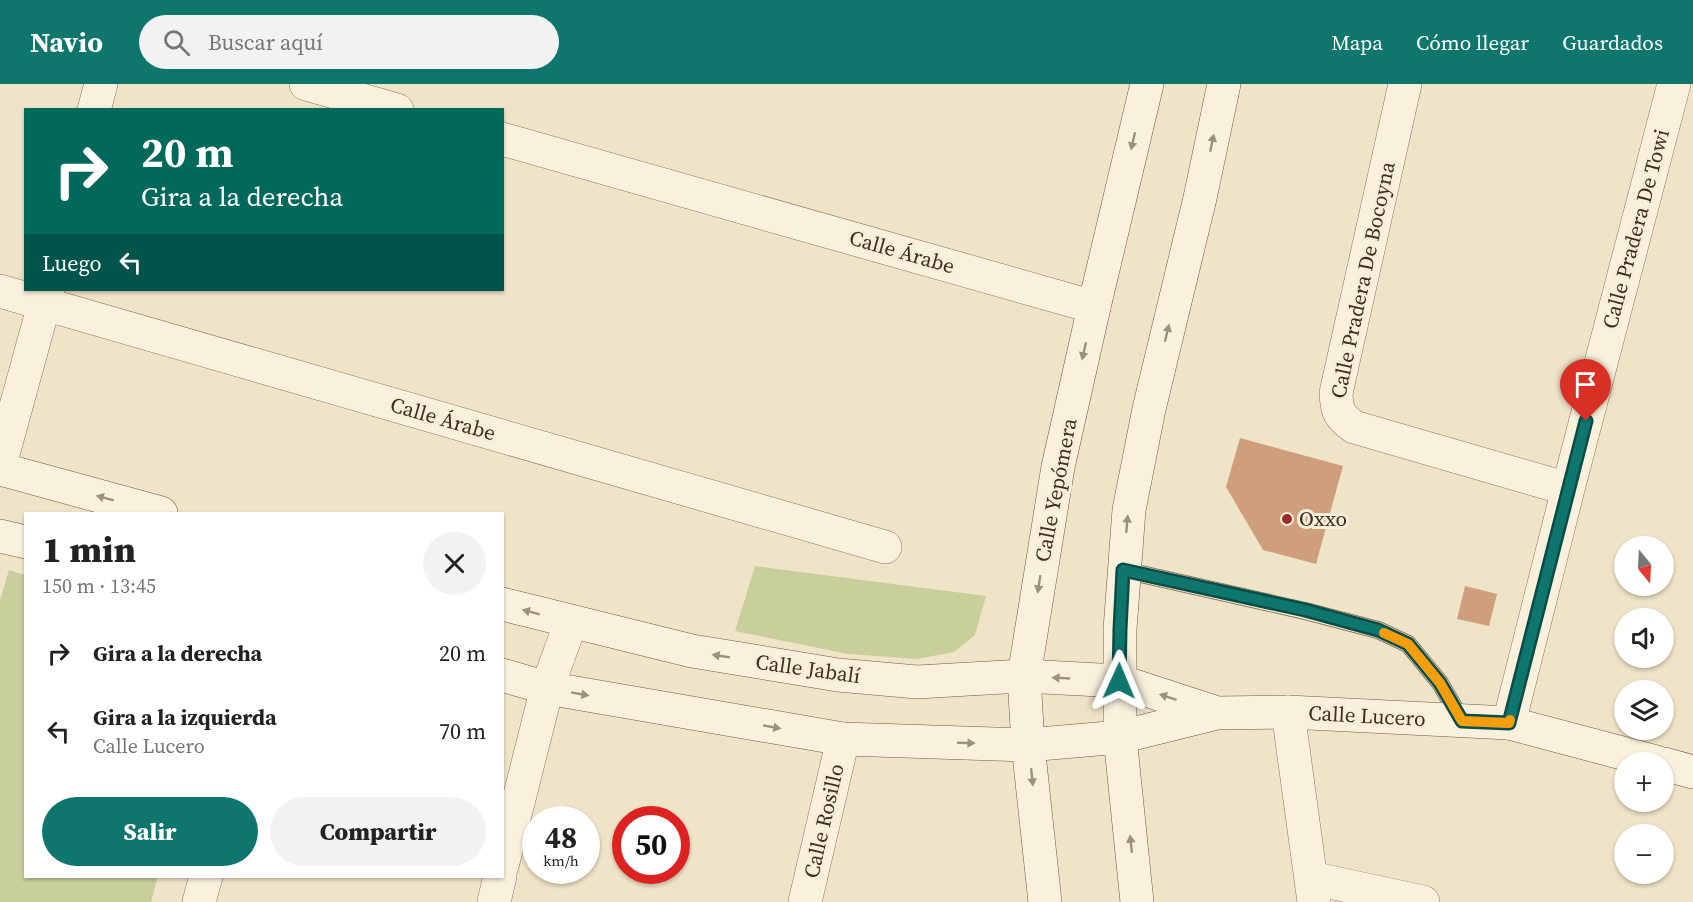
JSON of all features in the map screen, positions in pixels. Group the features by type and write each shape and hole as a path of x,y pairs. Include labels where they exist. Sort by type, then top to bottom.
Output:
{"street":[{"path":"95,108 101,84"},
{"path":"306,84 390,108"},
{"name":"Calle Yepómera","path":"1045,902 1028,745 1024,676 1058,467 1147,84"},
{"path":"1137,902 1120,737 1120,629 1129,510 1149,409 1200,198 1224,84"},
{"name":"Calle Pradera De Bocoyna","path":"1405,84 1336,393 1336,407 1342,418 1354,427 1568,489"},
{"name":"Calle Pradera De Towi","path":"1509,723 1674,84"},
{"name":"Calle Árabe","path":"504,141 1094,307"},
{"name":"Calle Árabe","path":"0,291 46,296 885,547"},
{"path":"46,296 0,467 158,512"},
{"path":"0,536 24,542"},
{"name":"Calle Jabalí","path":"504,605 692,651 838,675 917,681 1024,676 1119,681"},
{"path":"504,858 547,688 571,622"},
{"path":"504,676 547,688 843,740 1028,745 1120,737"},
{"name":"Calle Lucero","path":"1119,681 1217,713"},
{"path":"1288,712 1312,890 1423,902"},
{"name":"Calle Lucero","path":"1120,737 1217,713 1288,712 1509,723 1618,752"},
{"name":"Calle Rosillo","path":"805,902 843,740"},
{"path":"1674,767 1693,772"},
{"path":"199,902 205,878"},
{"path":"494,902 500,878"}],"lane":[{"path":"1123,570 1305,610 1378,630 1408,644 1440,683 1462,721"}],"green space":[{"path":"755,566 986,596 975,635 954,652 917,659 848,654 735,631"},
{"path":"9,570 24,575 24,878 157,878 151,902 0,902 0,600"}],"building":[{"name":"Oxxo","path":"1240,438 1343,466 1316,564 1263,550 1226,487"},
{"path":"1465,586 1497,594 1489,626 1457,619"}],"slow traffic":[{"path":"1384,633 1408,644 1440,683 1462,721 1509,723 1510,720"}],"place":[{"name":"Oxxo","path":"1287,519"}],"route":[{"path":"1119,681 1123,570 1305,610 1378,630 1408,644 1440,683 1462,721 1509,723 1586,421"}]}
